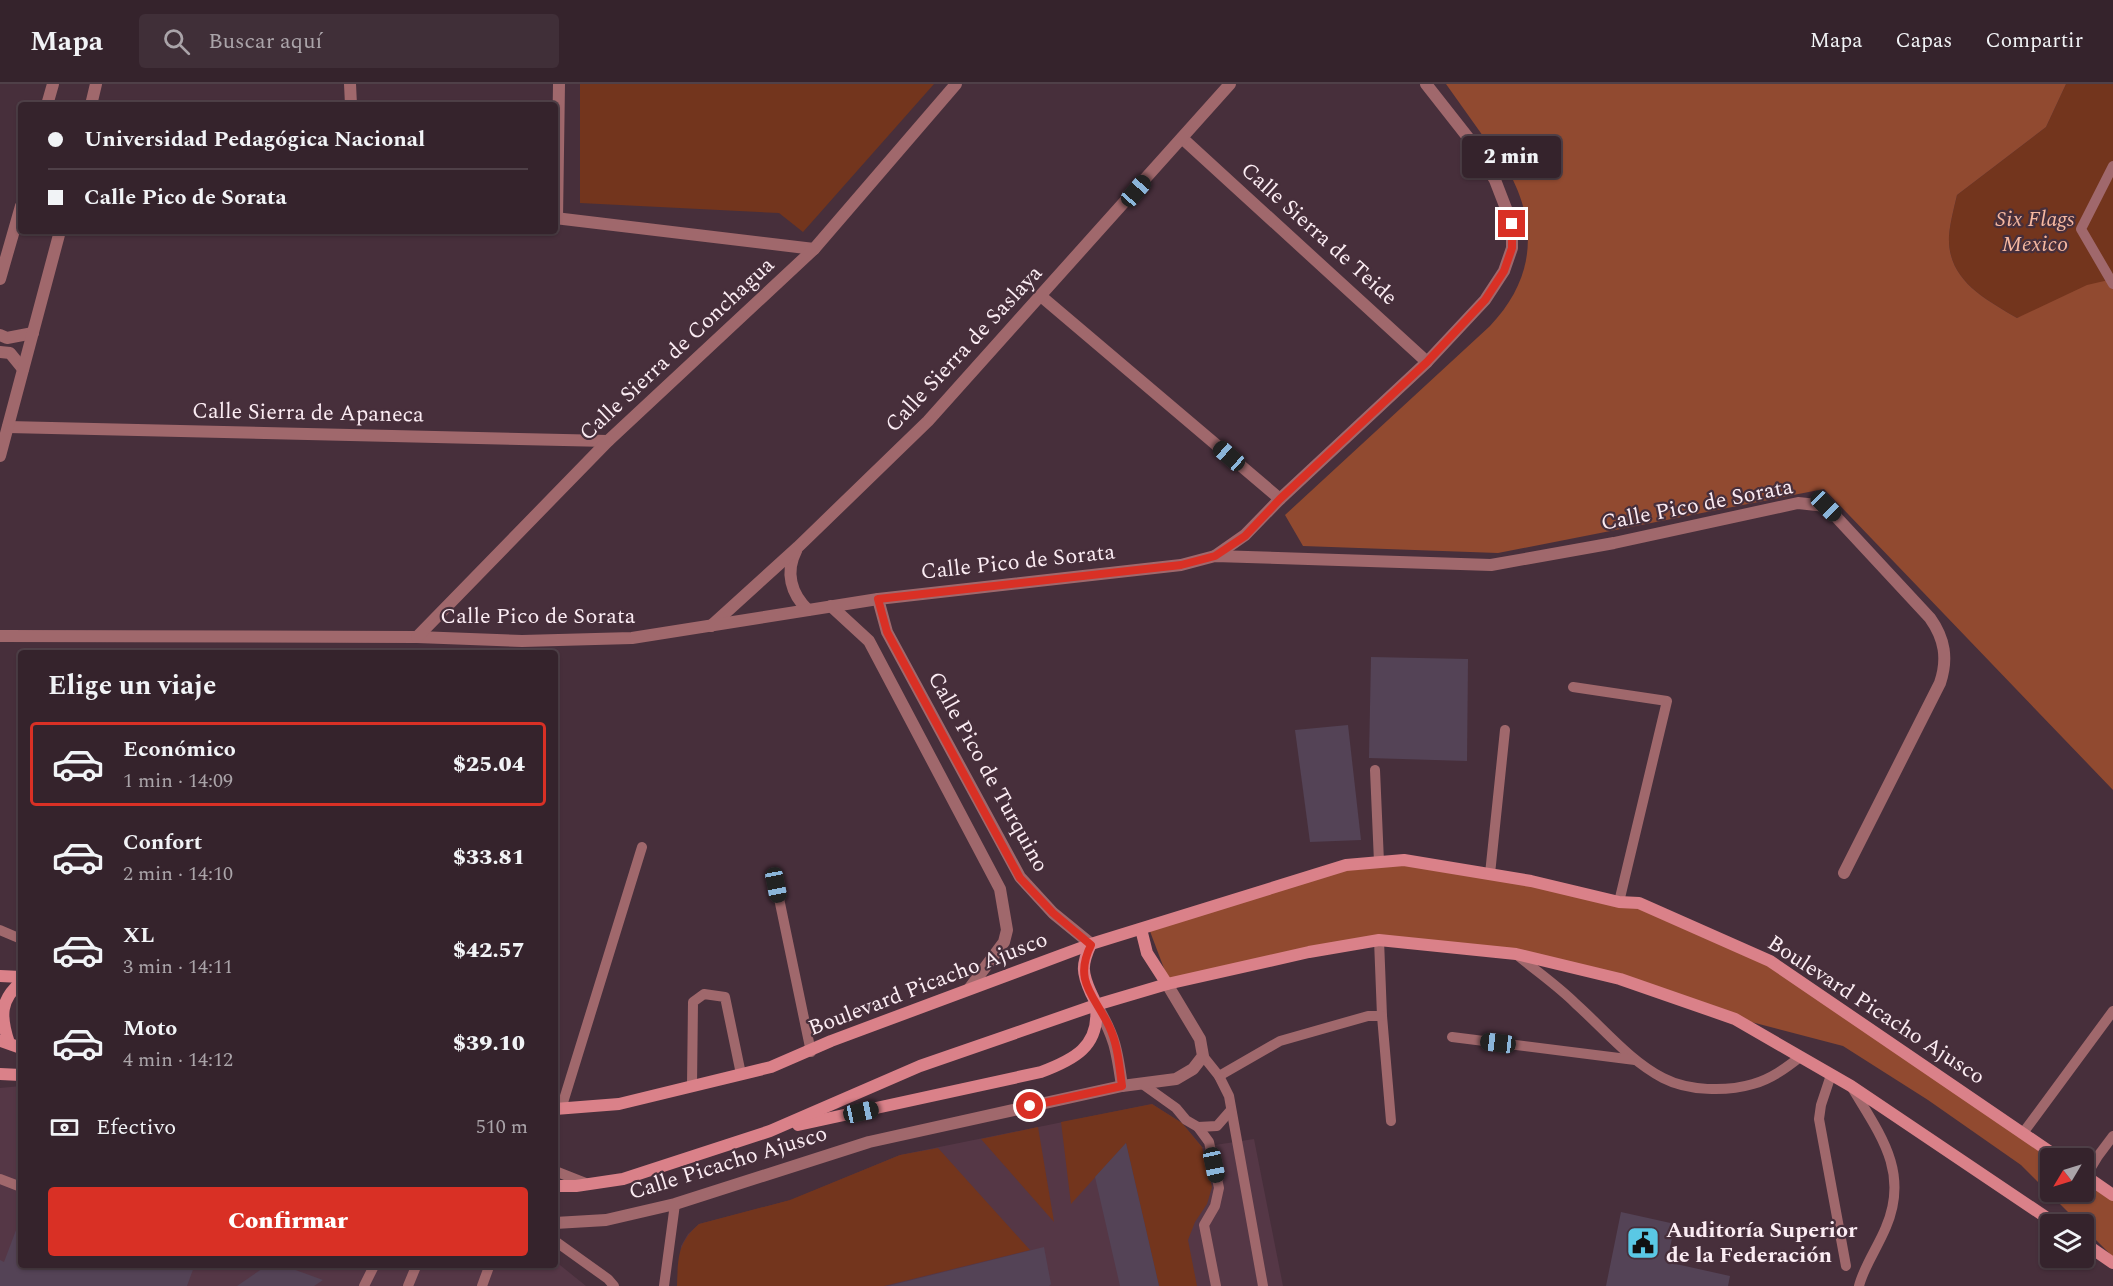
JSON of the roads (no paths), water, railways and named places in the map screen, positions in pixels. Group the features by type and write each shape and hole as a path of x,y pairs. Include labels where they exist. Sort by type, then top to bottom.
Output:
{"main road":[{"name":"Boulevard Picacho Ajusco","path":"558,1109 619,1104 771,1067 811,1052 831,1041 1091,945 1346,865 1404,860 1531,881 1619,902 1639,903 1770,962 2044,1148"},
{"path":"1141,929 1147,954 1167,984"},
{"path":"558,1186 588,1185 623,1179 771,1131 920,1066 1096,1005 1167,984 1309,952 1379,940 1516,954 1620,979 1735,1019 1851,1086 2041,1214"},
{"path":"771,1131 1041,1072 1070,1061 1087,1047 1094,1030 1096,1005 1083,976 1084,959 1091,945"},
{"path":"0,976 18,977"},
{"path":"10,1044 3,1027 0,1008 6,994 18,984"},
{"path":"0,1074 18,1075"},
{"path":"2094,1181 2113,1195"},
{"path":"2094,1250 2113,1263"}],"street":[{"path":"48,102 53,84"},
{"path":"92,102 96,84"},
{"path":"350,84 351,102"},
{"path":"558,129 559,84"},
{"name":"Calle Sierra de Conchagua","path":"417,637 608,441 814,249 956,84"},
{"name":"Calle Sierra de Saslaya","path":"710,626 798,547 928,422 1230,84"},
{"name":"Calle Pico de Sorata","path":"1215,556 1245,536 1280,499 1427,362 1485,300 1504,271 1512,248 1512,224 1495,180 1470,140 1426,84"},
{"name":"Calle Sierra de Teide","path":"1182,138 1427,362"},
{"path":"0,279 18,216"},
{"path":"558,218 814,249"},
{"path":"0,456 59,234"},
{"path":"1042,297 1280,499"},
{"path":"0,335 7,338 33,333"},
{"path":"0,352 10,353 23,369"},
{"name":"Calle Sierra de Apaneca","path":"8,427 608,441"},
{"name":"Calle Pico de Sorata","path":"0,636 417,637 522,641 621,638 878,599 1181,565 1215,556 1491,565 1614,543 1798,503 1826,506 1930,618 1937,629 1945,663 1940,683 1844,873"},
{"path":"798,547 791,562 790,580 796,597 808,610"},
{"name":"Calle Pico de Turquino","path":"878,599 887,632 1020,878 1053,913 1091,945"},
{"name":"Calle Pico de Turquino","path":"831,606 869,641 1000,889 1006,930 1004,942 969,989"},
{"path":"1167,984 1200,1039 1203,1056"},
{"path":"1096,1005 1117,1048 1122,1086"},
{"name":"Calle Picacho Ajusco","path":"558,1223 606,1220 675,1204 869,1142 1122,1086 1176,1079 1193,1070 1203,1056"}],"lane":[{"path":"2113,166 2080,229 2113,284"},
{"path":"1573,687 1667,701 1619,902"},
{"path":"1490,874 1505,730"},
{"path":"1376,770 1379,862"},
{"path":"558,1109 642,847"},
{"path":"776,885 811,1052"},
{"path":"0,930 18,938"},
{"path":"1379,940 1390,1121"},
{"path":"1516,954 1572,1000 1635,1060 1664,1079 1690,1087 1723,1089 1753,1084 1782,1071 1800,1057"},
{"path":"692,1086 693,1002 704,994 724,998 741,1074"},
{"path":"2022,1133 2113,1011"},
{"path":"1219,1076 1280,1041 1368,1016 1382,1016"},
{"path":"1452,1037 1635,1060"},
{"path":"1203,1056 1219,1076 1229,1096 1263,1286"},
{"path":"1831,1075 1819,1119 1846,1266"},
{"path":"1141,1083 1198,1127 1209,1142 1219,1188 1215,1206 1204,1224 1216,1286"},
{"path":"1851,1086 1880,1135 1894,1166 1895,1193 1887,1225 1859,1286"},
{"path":"1198,1127 1217,1126 1231,1110"},
{"path":"2094,1162 2113,1136"},
{"path":"558,1171 588,1185"},
{"path":"0,1179 18,1186"},
{"path":"664,1286 675,1204"},
{"path":"558,1243 608,1279 614,1286"},
{"path":"364,1286 373,1268"},
{"path":"408,1286 415,1268"},
{"path":"482,1286 489,1268"}],"place":[{"name":"Auditoría Superior de la Federación","path":"1643,1243"}],"park label":[{"name":"Six Flags Mexico","path":"2035,232"}]}
